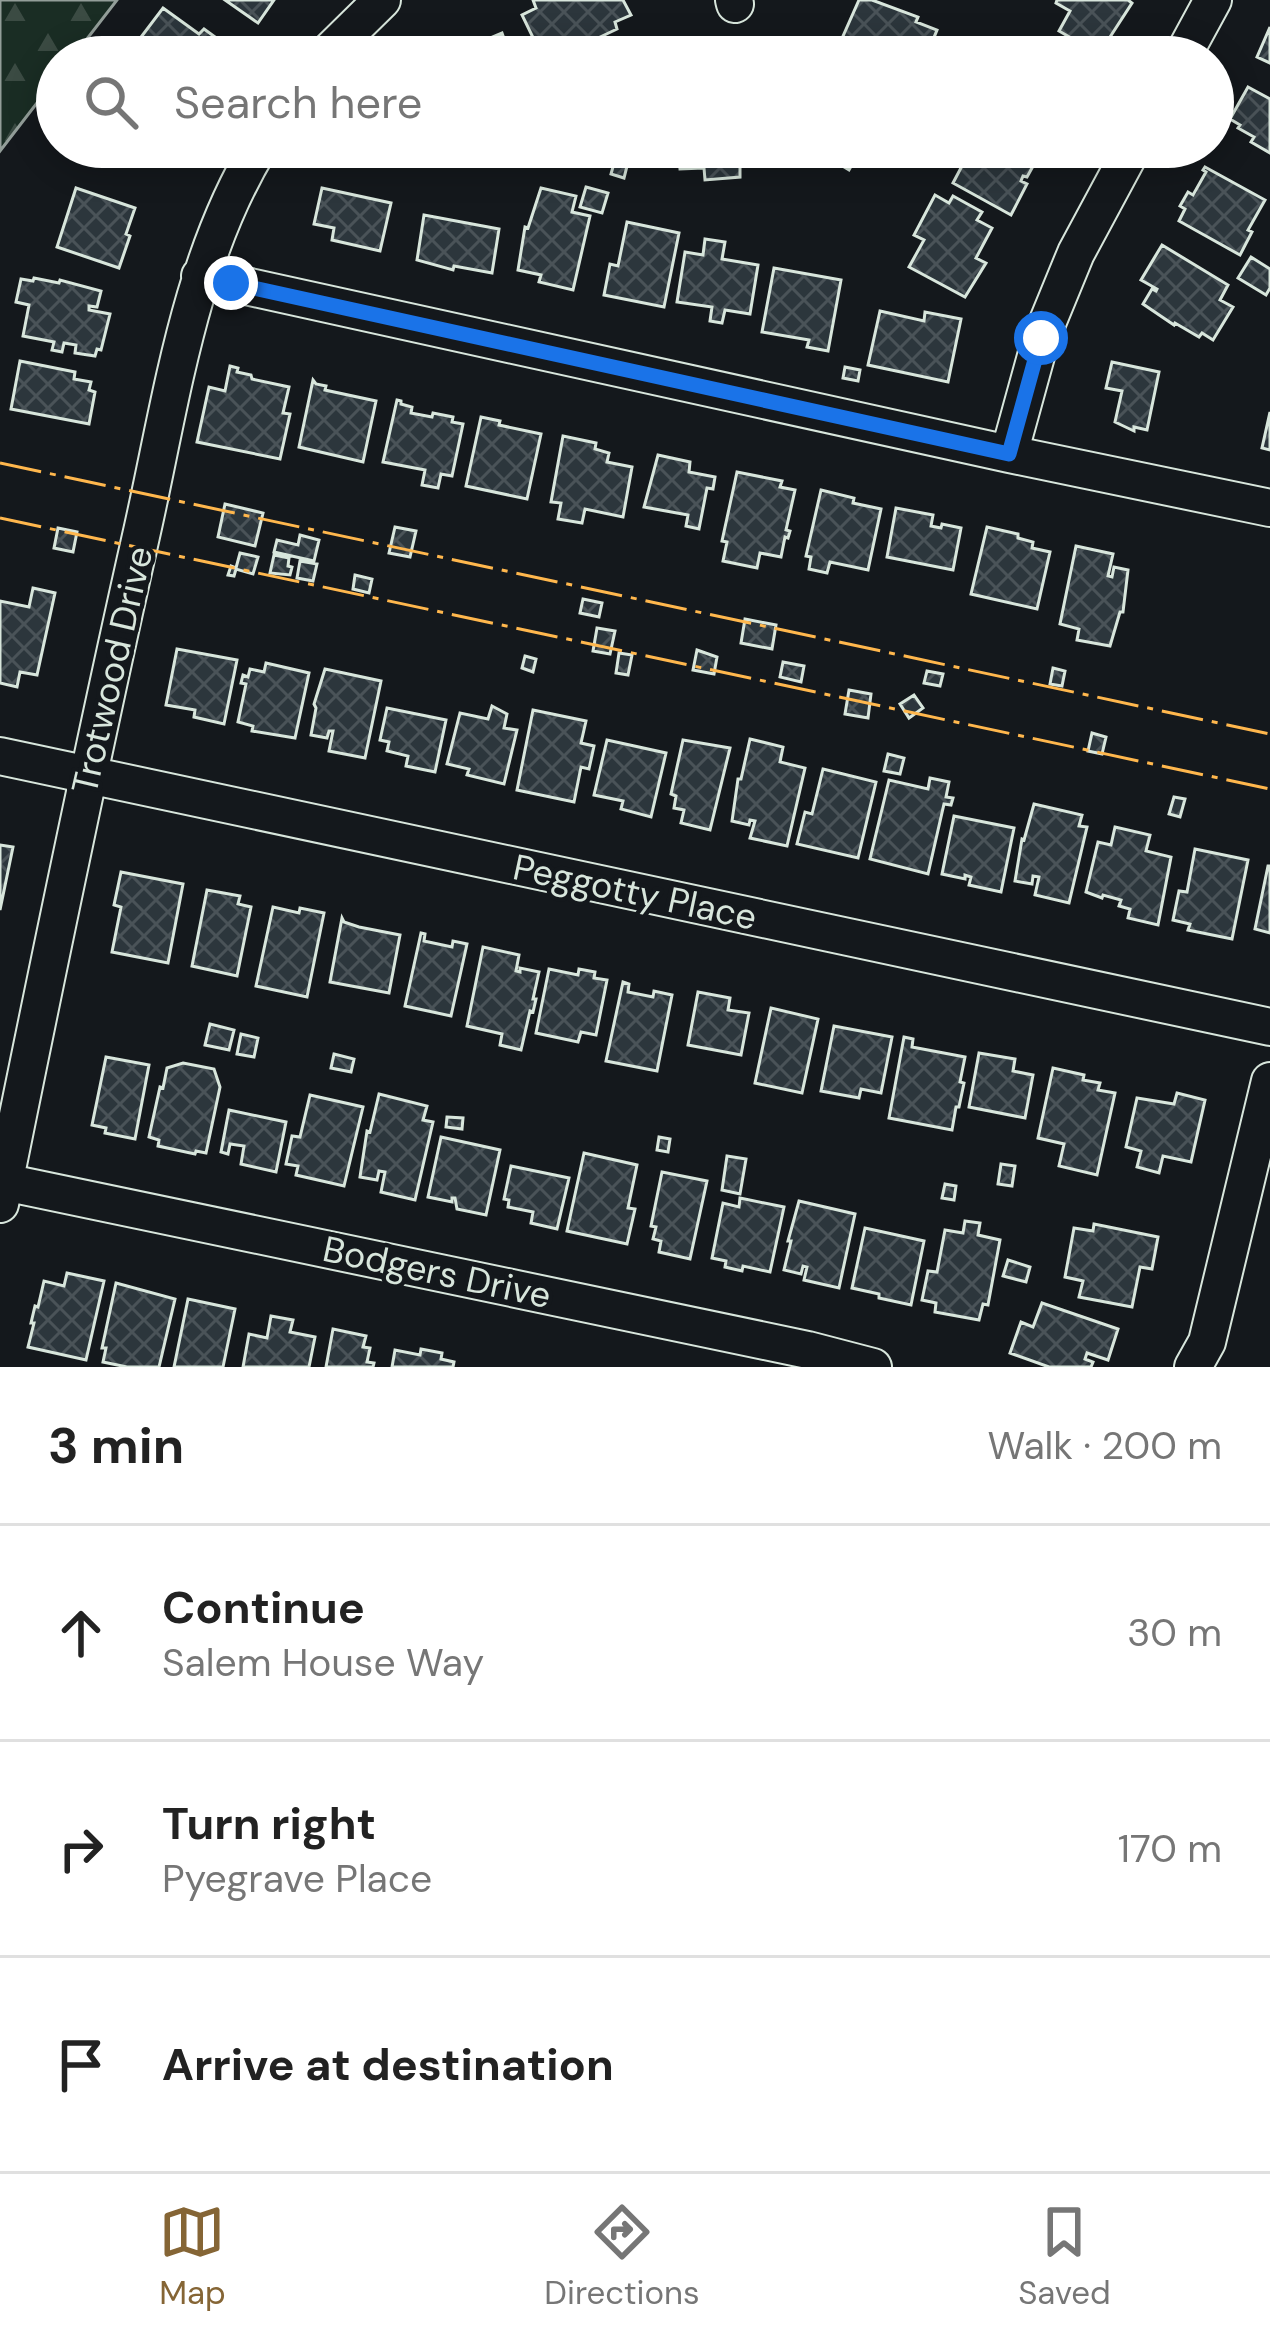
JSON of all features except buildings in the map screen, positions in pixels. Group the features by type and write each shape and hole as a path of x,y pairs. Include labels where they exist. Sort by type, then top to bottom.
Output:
{"street":[{"path":"345,36 382,0"},
{"path":"1193,36 1213,0"},
{"name":"Trotwood Drive","path":"2,1189 88,774 200,276 247,168"},
{"path":"1009,454 1041,338 1076,253 1122,168"},
{"path":"200,276 1270,508"},
{"name":"Peggotty Place","path":"0,756 1270,1028"},
{"path":"1193,1367 1208,1342 1270,1081"},
{"name":"Bodgers Drive","path":"2,1189 785,1345 873,1367"}],"green space":[{"path":"0,0 117,0 89,36 36,36 36,104 0,151"}],"power":[{"path":"0,463 1270,734"},
{"path":"0,518 1270,789"}],"route":[{"path":"231,283 1009,454 1041,338"}]}
